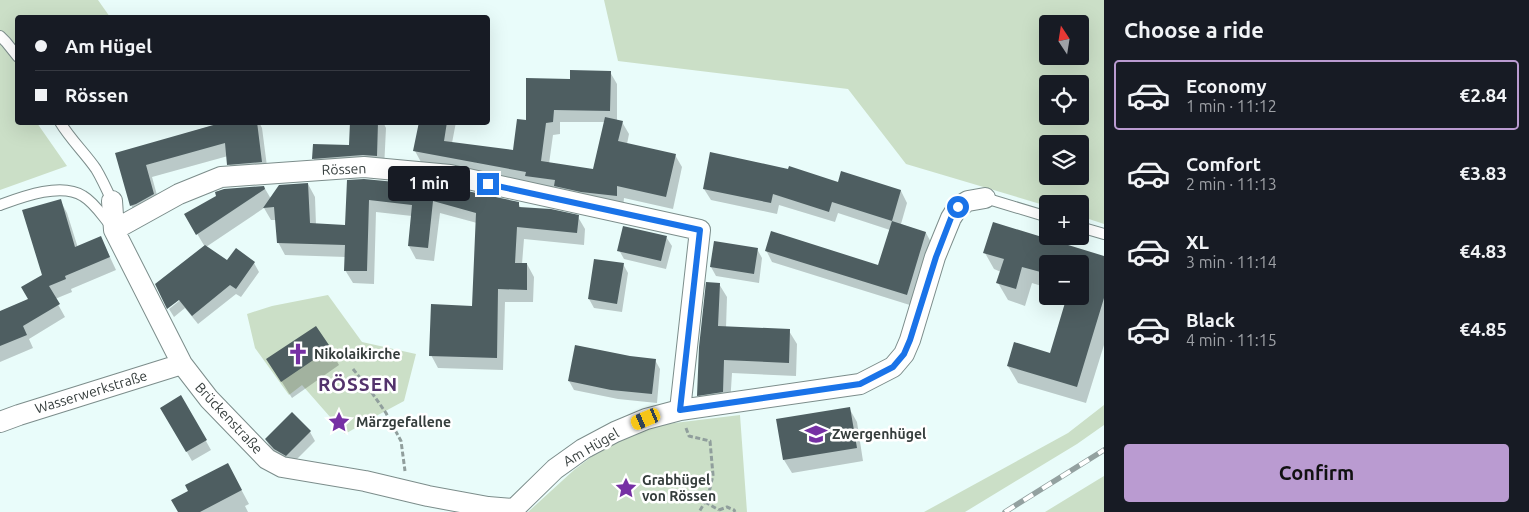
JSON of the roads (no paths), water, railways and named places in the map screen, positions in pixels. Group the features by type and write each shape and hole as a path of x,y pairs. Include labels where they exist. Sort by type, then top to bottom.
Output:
{"street":[{"name":"Rössen","path":"114,230 179,194 221,177 364,168 450,176 700,230 680,410"},
{"name":"Am Hügel","path":"515,510 555,469 583,449 615,432 646,419 680,410 860,384 893,367 904,354 910,340 936,257 951,218 958,207 968,201 985,198"},
{"path":"112,201 114,230"},
{"name":"Brückenstraße","path":"114,230 182,364 209,399 267,459 282,467 365,481 408,492 488,507 515,510"},
{"name":"Wasserwerkstraße","path":"0,422 182,364"}],"lane":[{"path":"0,36 15,53"},
{"path":"62,125 97,171 112,201"},
{"path":"0,204 43,192 66,190 82,194 114,230"},
{"path":"985,198 1039,214"},
{"path":"1089,230 1104,234"}],"railway":[{"path":"1005,512 1104,450"}],"place":[{"name":"Nikolaikirche","path":"298,354"},
{"name":"Märzgefallene","path":"339,422"},
{"name":"Zwergenhügel","path":"816,434"},
{"name":"Grabhügel von Rössen","path":"626,488"}],"district":[{"name":"RÖSSEN","path":"358,384"}]}
